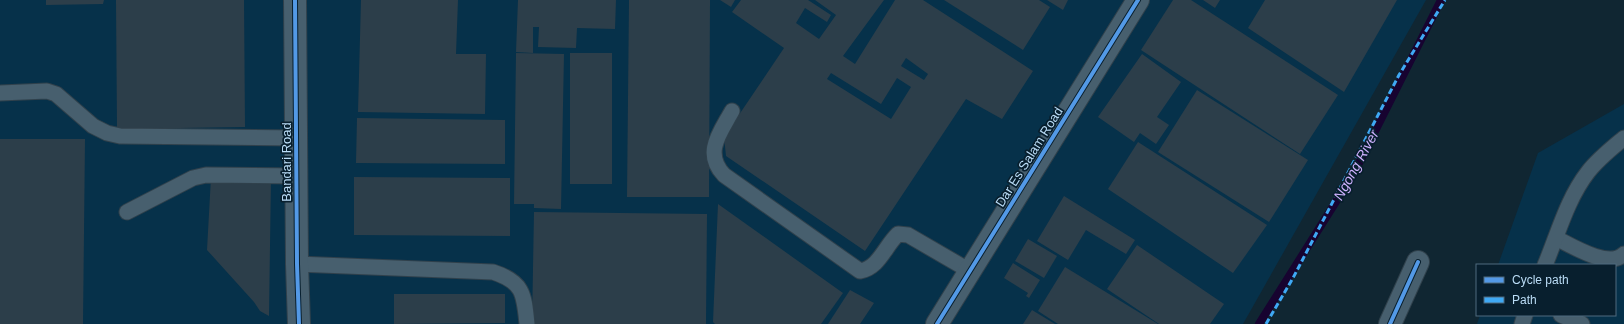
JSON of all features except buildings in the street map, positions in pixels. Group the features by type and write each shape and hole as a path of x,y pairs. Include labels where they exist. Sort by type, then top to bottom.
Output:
{"street":[{"name":"Bandari Road","path":"295,0 296,264 301,324"},
{"name":"Dar Es Salam Road","path":"937,324 1138,0"},
{"path":"1390,324 1418,262"}],"lane":[{"path":"0,93 47,91 56,94 93,126 107,133 120,136 296,138"},
{"path":"732,111 716,140 714,160 717,168 724,175 860,271 868,270 876,263 891,241 898,234 908,235 970,271"},
{"path":"1545,264 1570,201 1588,172 1624,138"},
{"path":"128,212 193,178 206,175 296,176"},
{"path":"1556,238 1607,260 1620,258 1624,254"},
{"path":"296,264 493,272 505,276 514,282 520,289 524,298 527,324"},
{"path":"1563,316 1582,324"}],"shaded area":[{"path":"0,0 1426,0 1243,324 0,324"},
{"path":"1624,104 1624,324 1477,324 1480,316 1616,316 1616,264 1498,264 1538,153"}],"waterway":[{"name":"Ngong River","path":"1259,324 1354,173 1441,0"}],"marked path":[{"path":"1266,324 1293,278 1399,75 1445,0"}],"cycle path":[{"path":"295,0 297,264 299,324"},
{"path":"937,324 1138,0"},
{"path":"1390,324 1418,262"}]}
